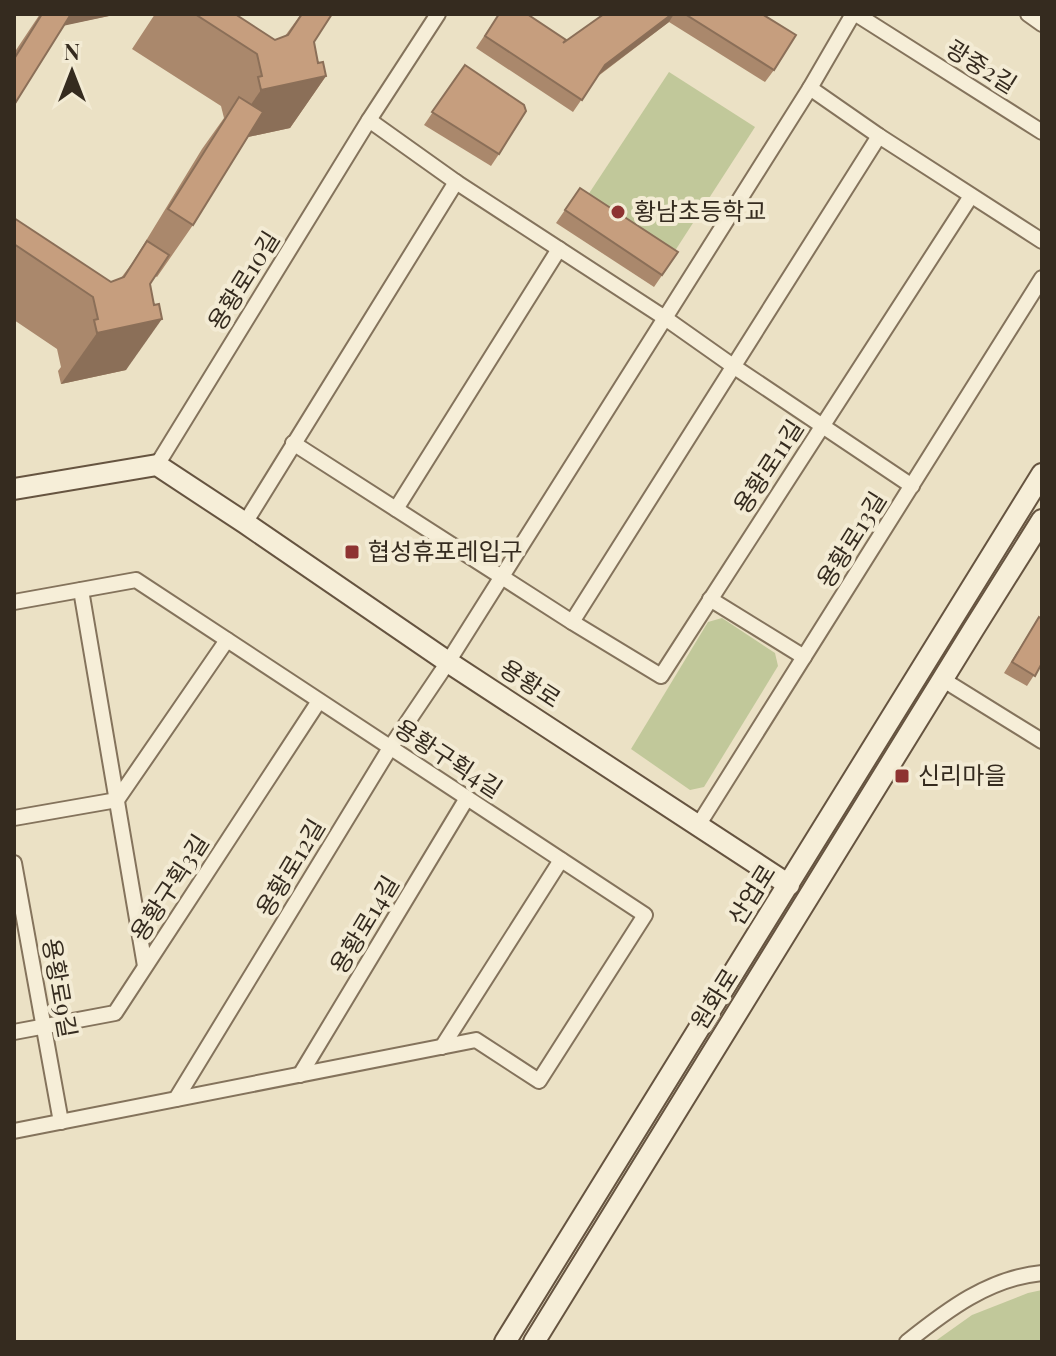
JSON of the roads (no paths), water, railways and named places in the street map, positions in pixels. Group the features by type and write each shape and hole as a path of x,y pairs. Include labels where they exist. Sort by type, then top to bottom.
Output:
{"street":[{"name":"용황로10길","path":"157,465 369,120 438,14"},
{"path":"448,662 855,14"},
{"name":"광중2길","path":"855,14 1042,132"},
{"path":"1028,14 1042,24"},
{"path":"810,88 1042,241"},
{"path":"369,120 456,182 665,318 912,486"},
{"path":"572,622 879,136"},
{"path":"245,523 456,182"},
{"name":"용황로11길","path":"501,576 661,676 971,196"},
{"path":"396,509 559,249"},
{"name":"용황로13길","path":"699,824 1042,278"},
{"path":"293,443 501,576"},
{"path":"14,489 157,465"},
{"name":"용황로","path":"157,465 448,662 789,885"},
{"name":"산업로","path":"505,1342 1042,474"},
{"name":"원화로","path":"534,1342 1042,520"},
{"name":"용황구획4길","path":"14,602 136,580 645,915 539,1081 476,1040 442,1047"},
{"path":"81,590 145,966"},
{"path":"710,599 804,657"},
{"path":"14,818 117,800 227,640"},
{"name":"용황로12길","path":"176,1099 390,748 448,662"},
{"path":"942,679 1042,741"},
{"name":"용황구획3길","path":"14,1032 115,1013 319,701"},
{"name":"용황로14길","path":"300,1075 467,798"},
{"path":"14,1131 442,1047 561,860"},
{"name":"용황로9길","path":"14,863 61,1122"},
{"path":"907,1342 948,1310 984,1289 1026,1274 1042,1273"}],"place":[{"name":"황남초등학교","path":"618,212"},
{"name":"협성휴포레입구","path":"352,552"},
{"name":"신리마을","path":"902,776"}]}
